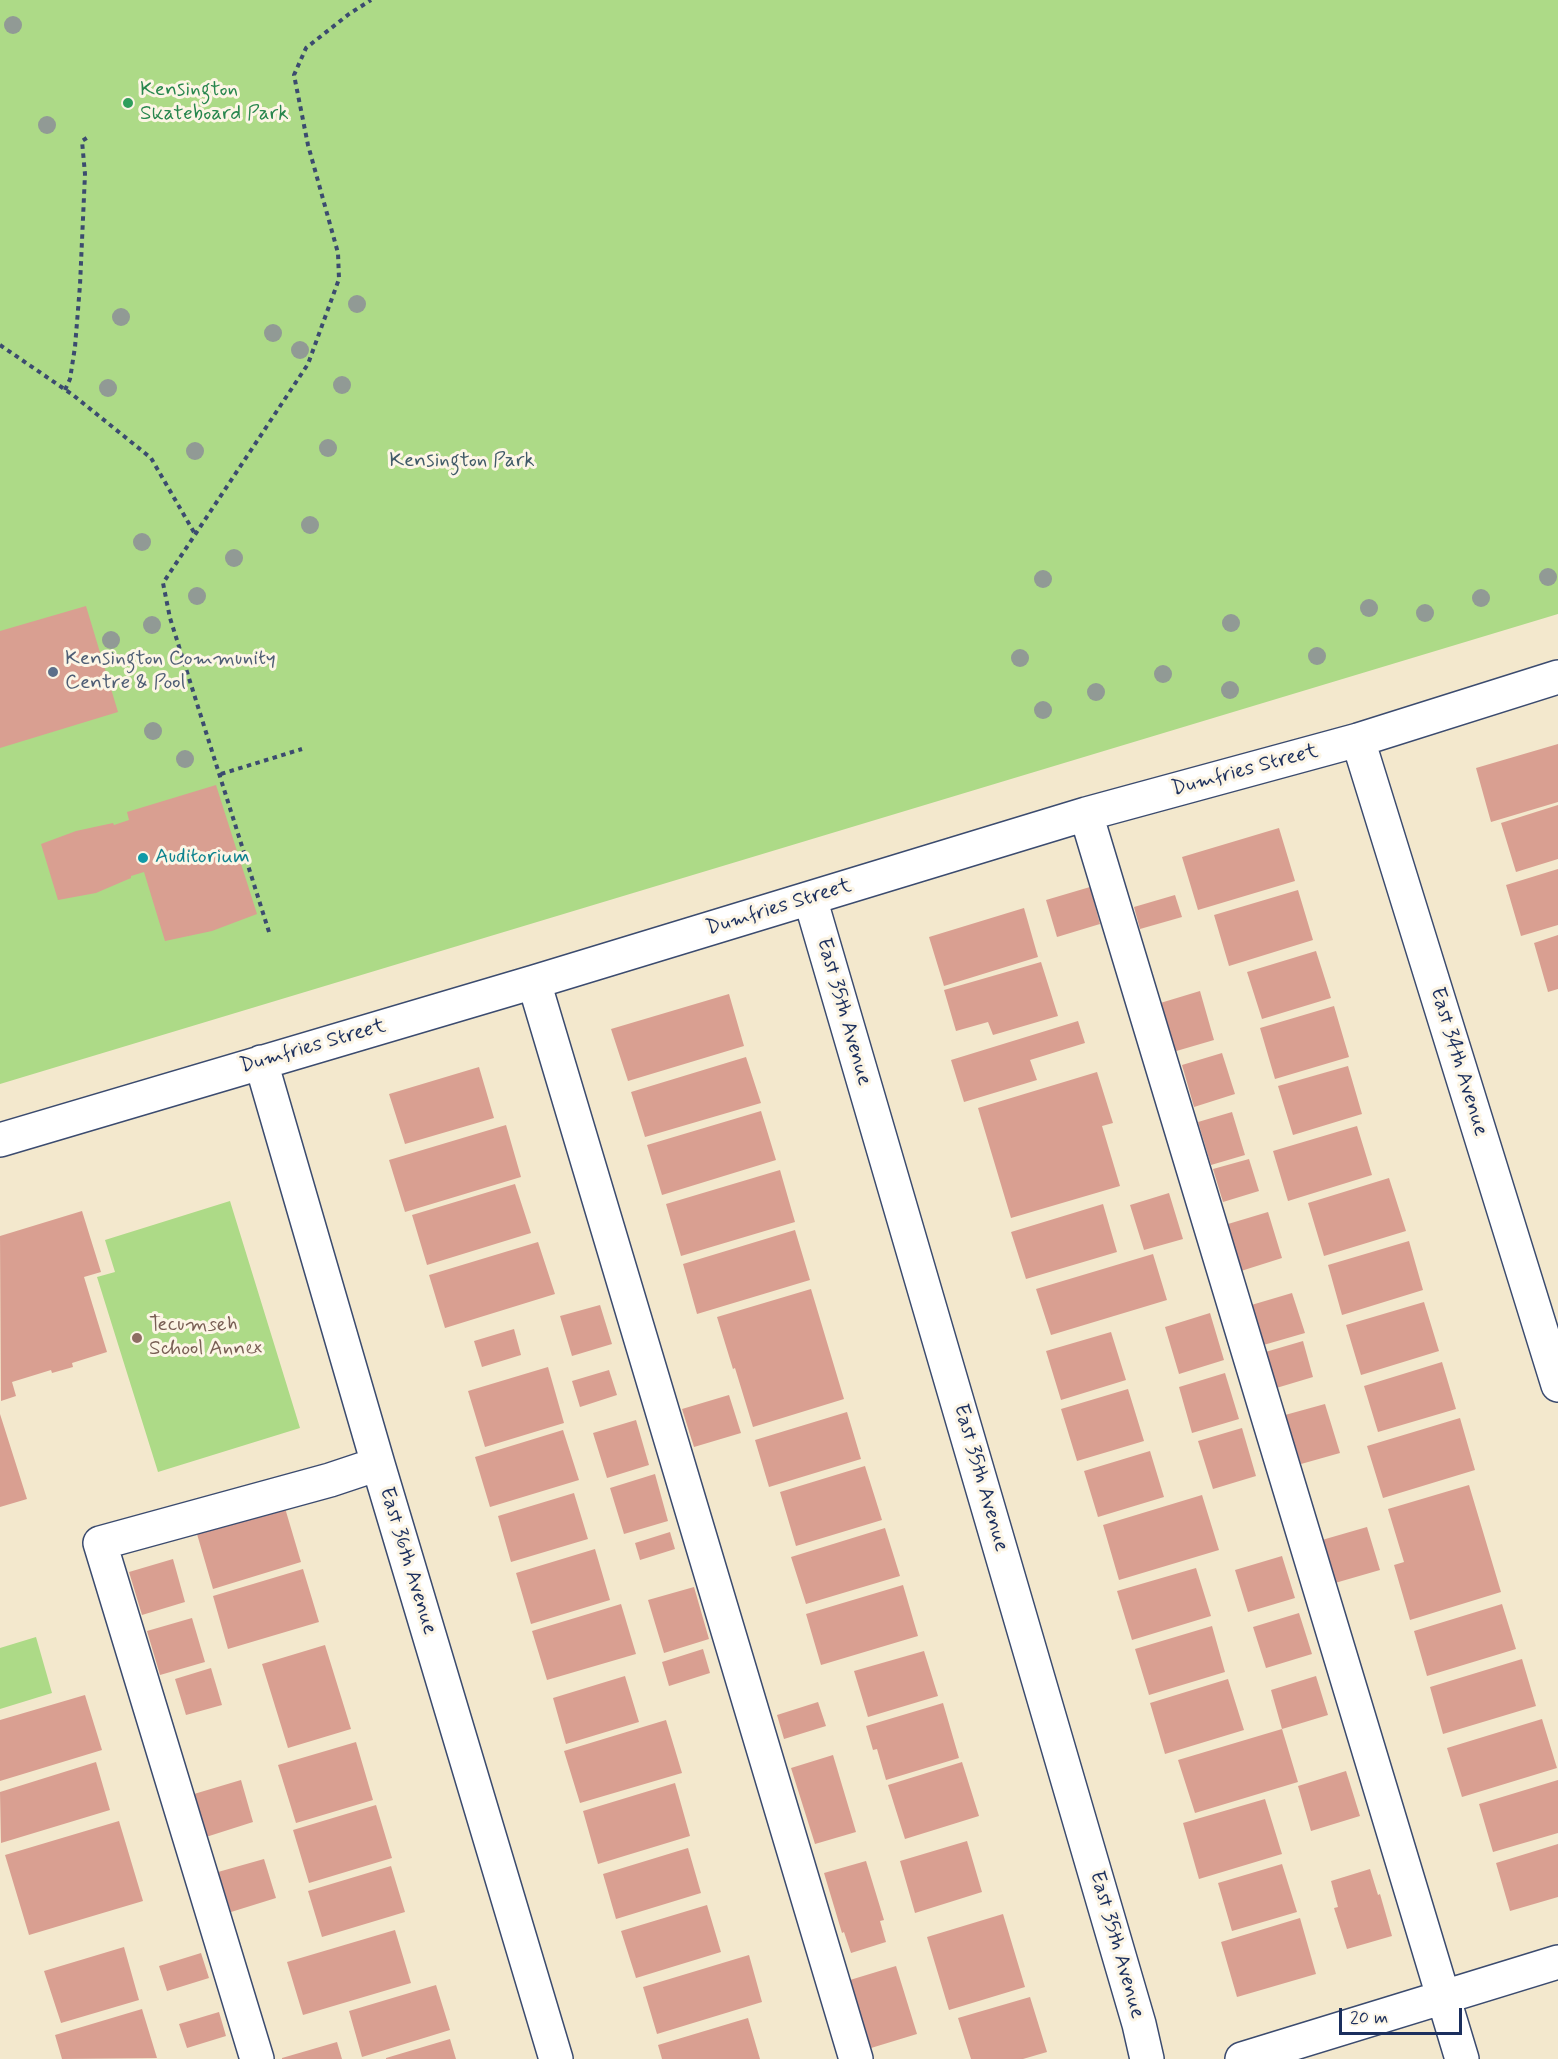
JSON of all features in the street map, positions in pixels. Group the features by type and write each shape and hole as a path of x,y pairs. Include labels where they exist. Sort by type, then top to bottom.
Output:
{"street":[{"name":"Dumfries Street","path":"0,1140 534,982 1086,814 1358,740 1558,677"},
{"name":"East 34th Avenue","path":"1358,740 1558,1385"},
{"path":"1086,814 1462,2059"},
{"name":"East 35th Avenue","path":"810,898 1139,2024 1147,2059"},
{"path":"534,982 856,2059"},
{"name":"East 36th Avenue","path":"261,1062 378,1464 556,2059"},
{"path":"257,2059 100,1543 330,1480 378,1464"},
{"path":"1242,2059 1558,1962"}],"path":[{"path":"269,932 170,618 163,583 308,363 339,279 338,253 308,145 294,75 306,48 349,14 371,0"},
{"path":"64,390 70,379 79,295 85,174 82,141 90,136"},
{"path":"0,345 73,395 151,458 195,534"},
{"path":"221,774 302,749"}],"green space":[{"name":"Kensington Park","path":"0,0 1558,0 1558,614 0,1084"},
{"path":"230,1201 300,1428 158,1472 97,1277 115,1272 105,1240"},
{"path":"36,1637 52,1693 0,1709 0,1648"}],"building":[{"name":"Kensington Community Centre & Pool","path":"86,606 118,712 0,748 0,631"},
{"path":"1558,744 1558,802 1491,822 1476,768"},
{"name":"Auditorium","path":"216,785 257,914 212,931 165,941 144,872 96,893 58,900 41,844 76,831 113,823 114,825 129,820 127,812"},
{"path":"1558,805 1558,859 1516,872 1501,823"},
{"path":"1279,828 1295,881 1198,910 1182,857"},
{"path":"1558,869 1558,925 1521,936 1506,885"},
{"path":"1090,887 1100,924 1057,937 1046,900"},
{"path":"1298,890 1313,940 1229,966 1214,915"},
{"path":"1175,895 1182,917 1140,929 1134,907"},
{"path":"1024,908 1038,957 944,986 929,937"},
{"path":"1558,935 1558,989 1548,992 1534,943"},
{"path":"1316,951 1331,998 1262,1019 1247,972"},
{"path":"1041,962 1058,1016 993,1035 988,1022 956,1031 944,990"},
{"path":"1200,991 1214,1040 1173,1052 1157,1004"},
{"path":"729,994 744,1046 628,1081 611,1029"},
{"path":"1334,1006 1349,1057 1275,1079 1260,1028"},
{"path":"1078,1021 1085,1043 1030,1060 1037,1080 964,1102 951,1060"},
{"path":"1222,1053 1235,1094 1194,1107 1182,1065"},
{"path":"746,1057 761,1103 645,1137 631,1092"},
{"path":"1348,1066 1362,1114 1293,1135 1278,1086"},
{"path":"479,1067 494,1118 405,1144 389,1094"},
{"path":"1097,1072 1113,1123 1102,1126 1120,1186 1011,1218 978,1108"},
{"path":"761,1111 776,1160 662,1195 647,1145"},
{"path":"1232,1112 1245,1155 1211,1165 1198,1122"},
{"path":"506,1125 521,1177 405,1212 389,1160"},
{"path":"1357,1126 1372,1175 1288,1201 1273,1151"},
{"path":"1249,1159 1259,1191 1223,1202 1213,1169"},
{"path":"780,1170 795,1222 681,1256 666,1204"},
{"path":"1389,1178 1406,1231 1324,1256 1308,1203"},
{"path":"515,1184 531,1233 427,1265 412,1215"},
{"path":"1169,1193 1183,1239 1144,1250 1130,1205"},
{"path":"1103,1204 1117,1252 1026,1279 1011,1232"},
{"path":"82,1211 101,1272 84,1277 107,1352 72,1363 73,1367 52,1373 51,1370 12,1382 16,1396 1,1401 0,1236"},
{"path":"1268,1212 1282,1258 1241,1271 1228,1224"},
{"path":"795,1230 810,1280 697,1314 683,1264"},
{"path":"1409,1241 1423,1290 1342,1315 1328,1265"},
{"path":"538,1242 555,1294 445,1328 429,1275"},
{"path":"1153,1254 1167,1300 1051,1335 1036,1289"},
{"path":"811,1289 844,1399 753,1427 717,1317"},
{"path":"1292,1293 1305,1333 1260,1346 1248,1306"},
{"path":"1424,1302 1439,1351 1361,1375 1346,1325"},
{"path":"600,1305 612,1344 572,1356 560,1316"},
{"path":"1210,1313 1224,1360 1179,1374 1165,1327"},
{"path":"514,1329 521,1355 482,1367 474,1341"},
{"path":"1111,1332 1126,1380 1061,1400 1046,1351"},
{"path":"1303,1341 1313,1377 1273,1389 1262,1353"},
{"path":"1442,1362 1456,1409 1378,1432 1364,1386"},
{"path":"548,1367 564,1423 485,1447 468,1391"},
{"path":"609,1370 617,1395 580,1407 572,1381"},
{"path":"1225,1373 1239,1419 1192,1433 1179,1387"},
{"path":"1128,1389 1144,1441 1077,1461 1061,1409"},
{"path":"729,1395 741,1433 694,1447 682,1409"},
{"path":"1325,1404 1340,1453 1301,1464 1285,1415"},
{"path":"847,1412 861,1459 769,1487 755,1440"},
{"path":"0,1414 27,1499 0,1507"},
{"path":"1460,1418 1475,1470 1383,1498 1367,1446"},
{"path":"636,1420 649,1465 607,1478 593,1433"},
{"path":"1242,1428 1256,1476 1213,1489 1198,1441"},
{"path":"563,1430 579,1480 490,1507 475,1457"},
{"path":"1150,1451 1164,1497 1098,1517 1084,1471"},
{"path":"865,1466 882,1520 796,1546 780,1492"},
{"path":"655,1474 668,1521 624,1534 610,1488"},
{"path":"1469,1485 1501,1592 1410,1620 1394,1565 1404,1562 1388,1509"},
{"path":"574,1493 588,1539 511,1562 498,1516"},
{"path":"1202,1495 1219,1550 1119,1580 1103,1525"},
{"path":"285,1508 301,1562 213,1589 197,1534"},
{"path":"1367,1527 1380,1570 1335,1583 1322,1540"},
{"path":"885,1528 900,1576 806,1604 791,1557"},
{"path":"670,1532 675,1549 640,1560 635,1543"},
{"path":"595,1549 610,1600 531,1624 516,1573"},
{"path":"1282,1556 1295,1598 1248,1612 1235,1570"},
{"path":"173,1559 185,1602 142,1615 129,1572"},
{"path":"1196,1568 1211,1616 1132,1640 1117,1591"},
{"path":"303,1569 319,1622 228,1649 213,1596"},
{"path":"903,1585 918,1636 821,1665 806,1614"},
{"path":"694,1587 709,1639 664,1653 648,1600"},
{"path":"621,1604 636,1654 547,1680 532,1631"},
{"path":"1502,1604 1516,1649 1427,1676 1414,1631"},
{"path":"1299,1613 1312,1654 1266,1668 1253,1627"},
{"path":"192,1618 205,1662 160,1675 147,1631"},
{"path":"1212,1626 1225,1672 1149,1695 1135,1649"},
{"path":"325,1645 351,1729 288,1748 262,1664"},
{"path":"703,1649 710,1673 669,1686 662,1662"},
{"path":"924,1651 938,1696 868,1717 854,1671"},
{"path":"1522,1659 1536,1706 1443,1734 1430,1687"},
{"path":"211,1668 222,1705 186,1715 175,1679"},
{"path":"625,1676 639,1722 566,1744 553,1698"},
{"path":"1316,1676 1328,1715 1282,1729 1271,1690"},
{"path":"1228,1679 1244,1730 1165,1754 1150,1703"},
{"path":"85,1695 102,1750 0,1781 0,1720"},
{"path":"818,1702 826,1726 784,1739 777,1715"},
{"path":"943,1703 959,1758 886,1780 877,1749 873,1750 866,1726"},
{"path":"1542,1719 1557,1768 1462,1797 1447,1748"},
{"path":"666,1720 682,1773 580,1803 564,1751"},
{"path":"1282,1729 1298,1782 1195,1813 1178,1760"},
{"path":"356,1742 373,1800 296,1823 278,1765"},
{"path":"833,1755 856,1832 815,1844 791,1768"},
{"path":"96,1762 110,1810 1,1843 0,1792"},
{"path":"962,1762 979,1816 905,1839 888,1785"},
{"path":"1346,1771 1360,1816 1311,1831 1298,1786"},
{"path":"241,1780 253,1822 206,1837 194,1794"},
{"path":"1558,1780 1558,1833 1493,1852 1479,1804"},
{"path":"675,1783 690,1836 598,1864 583,1811"},
{"path":"1265,1799 1282,1854 1199,1879 1183,1823"},
{"path":"376,1805 392,1858 309,1883 293,1830"},
{"path":"119,1821 143,1901 29,1935 5,1855"},
{"path":"967,1841 982,1892 915,1913 900,1861"},
{"path":"1558,1844 1558,1897 1510,1911 1496,1863"},
{"path":"688,1848 701,1893 616,1919 603,1874"},
{"path":"264,1859 276,1898 231,1912 218,1872"},
{"path":"866,1861 884,1920 880,1921 886,1942 851,1953 844,1932 842,1933 824,1873"},
{"path":"1282,1864 1297,1912 1232,1931 1218,1883"},
{"path":"391,1866 405,1912 322,1937 308,1891"},
{"path":"1370,1869 1392,1936 1347,1949 1334,1908 1338,1907 1331,1881"},
{"path":"707,1905 721,1952 636,1978 621,1931"},
{"path":"1003,1914 1025,1987 949,2010 927,1937"},
{"path":"1300,1918 1316,1974 1237,1997 1221,1942"},
{"path":"395,1930 411,1983 303,2015 287,1962"},
{"path":"124,1947 139,2000 61,2023 44,1971"},
{"path":"201,1953 209,1978 167,1991 159,1966"},
{"path":"749,1955 762,2002 657,2034 643,1987"},
{"path":"896,1966 917,2034 871,2048 850,1980"},
{"path":"436,1985 450,2030 362,2057 349,2011"},
{"path":"1030,1997 1047,2052 1023,2059 971,2059 958,2018"},
{"path":"142,2009 157,2058 62,2059 55,2035"},
{"path":"219,2012 226,2036 187,2048 179,2024"},
{"path":"748,2018 760,2059 662,2059 658,2045"},
{"path":"450,2039 456,2059 386,2059 386,2058"},
{"path":"337,2042 342,2059 282,2059 282,2058"}],"place":[{"name":"Kensington Skateboard Park","path":"128,103"},
{"name":"Kensington Community Centre & Pool","path":"53,672"},
{"name":"Auditorium","path":"143,858"},
{"name":"Tecumseh School Annex","path":"137,1338"}]}
